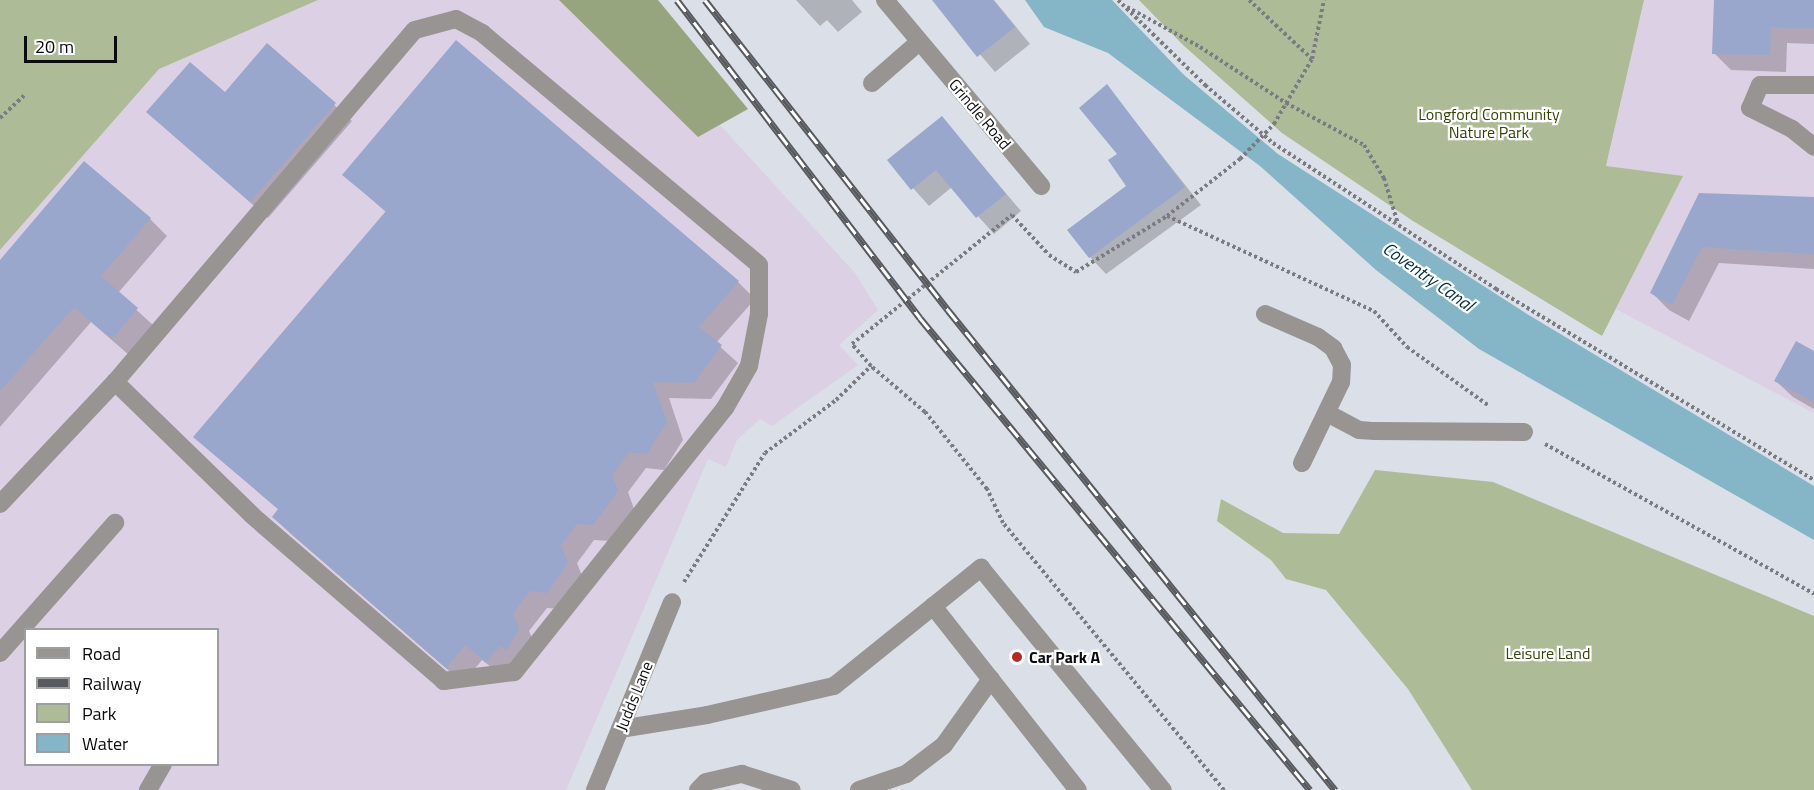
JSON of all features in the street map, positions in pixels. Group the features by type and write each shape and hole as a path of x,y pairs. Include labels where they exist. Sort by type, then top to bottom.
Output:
{"street":[{"name":"Grindle Road","path":"885,0 1041,186"},
{"path":"0,504 115,382 415,30 456,19 482,33 759,265 759,314 749,366 724,408 514,672 444,681 252,515 115,382"},
{"path":"872,84 919,42"},
{"path":"1814,85 1760,86 1750,108 1792,129 1814,147"},
{"path":"1265,314 1318,337 1333,348 1342,365 1341,382 1302,463"},
{"path":"1327,413 1359,430 1375,432 1524,432"},
{"path":"0,653 115,523"},
{"path":"620,729 707,716 834,686 981,568 1163,790"},
{"name":"Judds Lane","path":"595,790 672,602"},
{"path":"933,606 1078,790"},
{"path":"859,790 906,774 944,745 991,679"},
{"path":"148,790 162,766"},
{"path":"698,790 706,782 742,774 792,790"}],"path":[{"path":"1249,0 1312,58"},
{"path":"1224,790 1003,523 987,489 925,412 871,366 852,344 1012,215 1049,255 1076,272 1167,216 1240,159 1274,124 1312,58 1324,0"},
{"path":"1119,2 1200,47 1286,103 1364,145 1384,178 1398,224"},
{"path":"1119,2 1258,132 1496,289 1814,480"},
{"path":"0,118 24,96"},
{"path":"1167,216 1374,311 1407,347 1524,432 1814,594"},
{"path":"672,602 765,453 836,400 871,366"}],"shaded area":[{"path":"318,0 606,0 855,273 878,310 839,345 858,365 772,426 760,419 737,440 726,467 708,459 566,790 0,790 0,250 159,69"},
{"path":"1644,0 1814,0 1814,413 1616,309 1682,177 1606,167"}],"green space":[{"path":"0,0 318,0 159,69 0,250"},
{"path":"559,0 658,0 748,109 698,137"},
{"name":"Longford Community Nature Park","path":"1139,0 1644,0 1606,166 1683,176 1602,336 1413,221 1282,133 1183,45"},
{"name":"Leisure Land","path":"1375,470 1493,482 1814,616 1814,790 1472,790 1408,689 1326,590 1286,579 1271,560 1217,521 1221,499 1283,533 1339,534"}],"water":[{"name":"Coventry Canal","path":"1025,0 1112,0 1184,75 1278,154 1527,314 1814,486 1814,540 1479,349 1376,270 1260,166 1108,53 1044,27"}],"building":[{"path":"932,0 993,0 1015,27 977,57"},
{"path":"1714,0 1814,0 1814,28 1771,27 1770,55 1712,54"},
{"path":"456,40 739,281 699,327 722,345 694,383 653,382 667,422 647,454 629,452 612,475 618,491 593,525 577,524 561,545 568,563 547,593 530,591 513,613 519,629 507,650 500,646 486,662 465,645 446,668 272,517 278,509 193,437 386,211 342,175"},
{"path":"267,43 336,103 250,202 146,112 190,62 225,92"},
{"path":"1107,84 1185,187 1089,258 1067,230 1126,186 1108,160 1117,154 1079,108"},
{"path":"942,116 1006,194 976,218 936,170 911,190 887,160"},
{"path":"84,161 151,218 101,276 138,308 112,339 74,307 0,391 0,260"},
{"path":"1699,193 1814,197 1814,254 1702,247 1672,305 1650,293"},
{"path":"1796,341 1814,351 1814,402 1774,381"}],"railway":[{"path":"677,0 920,318 1310,790"},
{"path":"705,0 948,310 1335,790"}],"place":[{"name":"Car Park A","path":"1017,657"}]}
